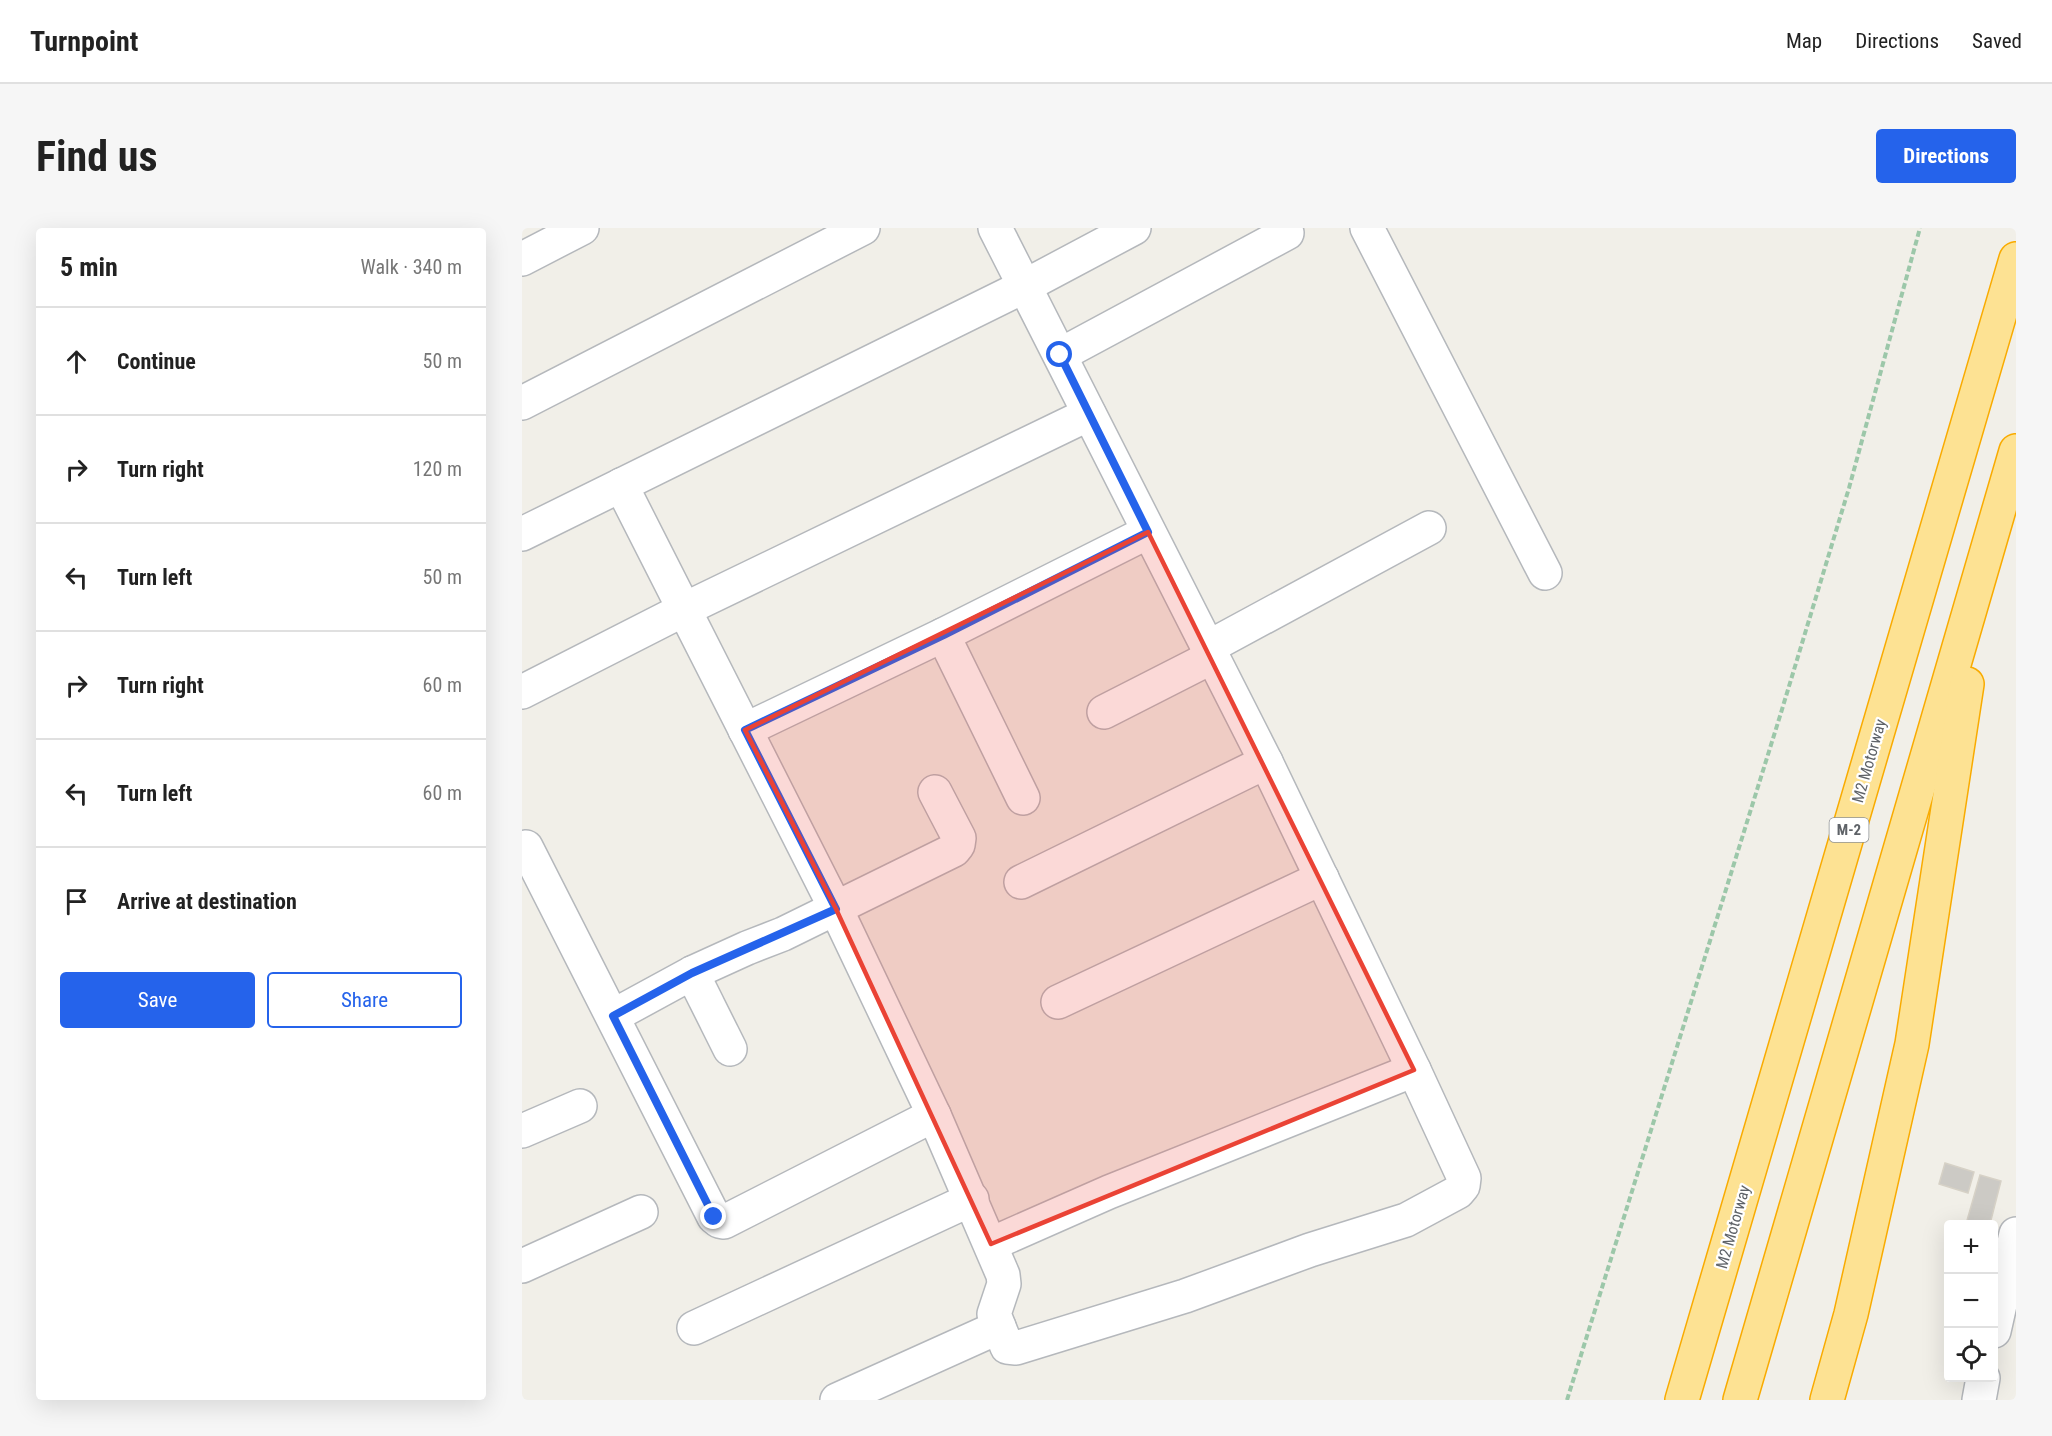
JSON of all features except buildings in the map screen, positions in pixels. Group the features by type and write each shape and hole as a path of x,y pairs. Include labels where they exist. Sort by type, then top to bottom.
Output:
{"highway":[{"name":"M2 Motorway","path":"1682,1400 2016,259"},
{"path":"1740,1400 2016,451"},
{"path":"1827,1400 1851,1314 1912,1044 1991,537"}],"street":[{"path":"522,259 582,228"},
{"path":"522,403 863,228"},
{"path":"621,485 836,909 972,1199 1004,1275 1004,1284 994,1314 1007,1347 1016,1348 1185,1296 1310,1250 1406,1220 1458,1192 1463,1186 1464,1178 1322,878 1266,762 995,228"},
{"path":"522,534 1025,286 1134,228"},
{"path":"1367,228 1545,573"},
{"path":"1060,355 1287,233"},
{"path":"522,692 683,610 1089,414"},
{"path":"1104,712 1429,528"},
{"path":"745,730 944,635 1148,532"},
{"path":"944,635 1023,798"},
{"path":"1022,882 1266,762"},
{"path":"613,1016 692,973 836,909 954,850 959,838 935,792"},
{"path":"526,847 709,1207 719,1221 724,1222 934,1115"},
{"path":"1059,1002 1322,878"},
{"path":"692,973 730,1049"},
{"path":"991,1244 1120,1188 1414,1070"},
{"path":"522,1131 580,1106"},
{"path":"694,1328 972,1199"},
{"path":"522,1266 641,1212"},
{"path":"1995,1328 2016,1234"},
{"path":"837,1400 999,1327"},
{"path":"1978,1400 1982,1382"}],"path":[{"path":"1567,1400 1821,580 1920,228"}],"highlighted area":[{"path":"1148,532 1414,1070 991,1244 836,909 745,730"}],"route":[{"path":"714,1217 613,1016 692,973 836,909 745,730 944,635 1148,532 1060,355"}]}
